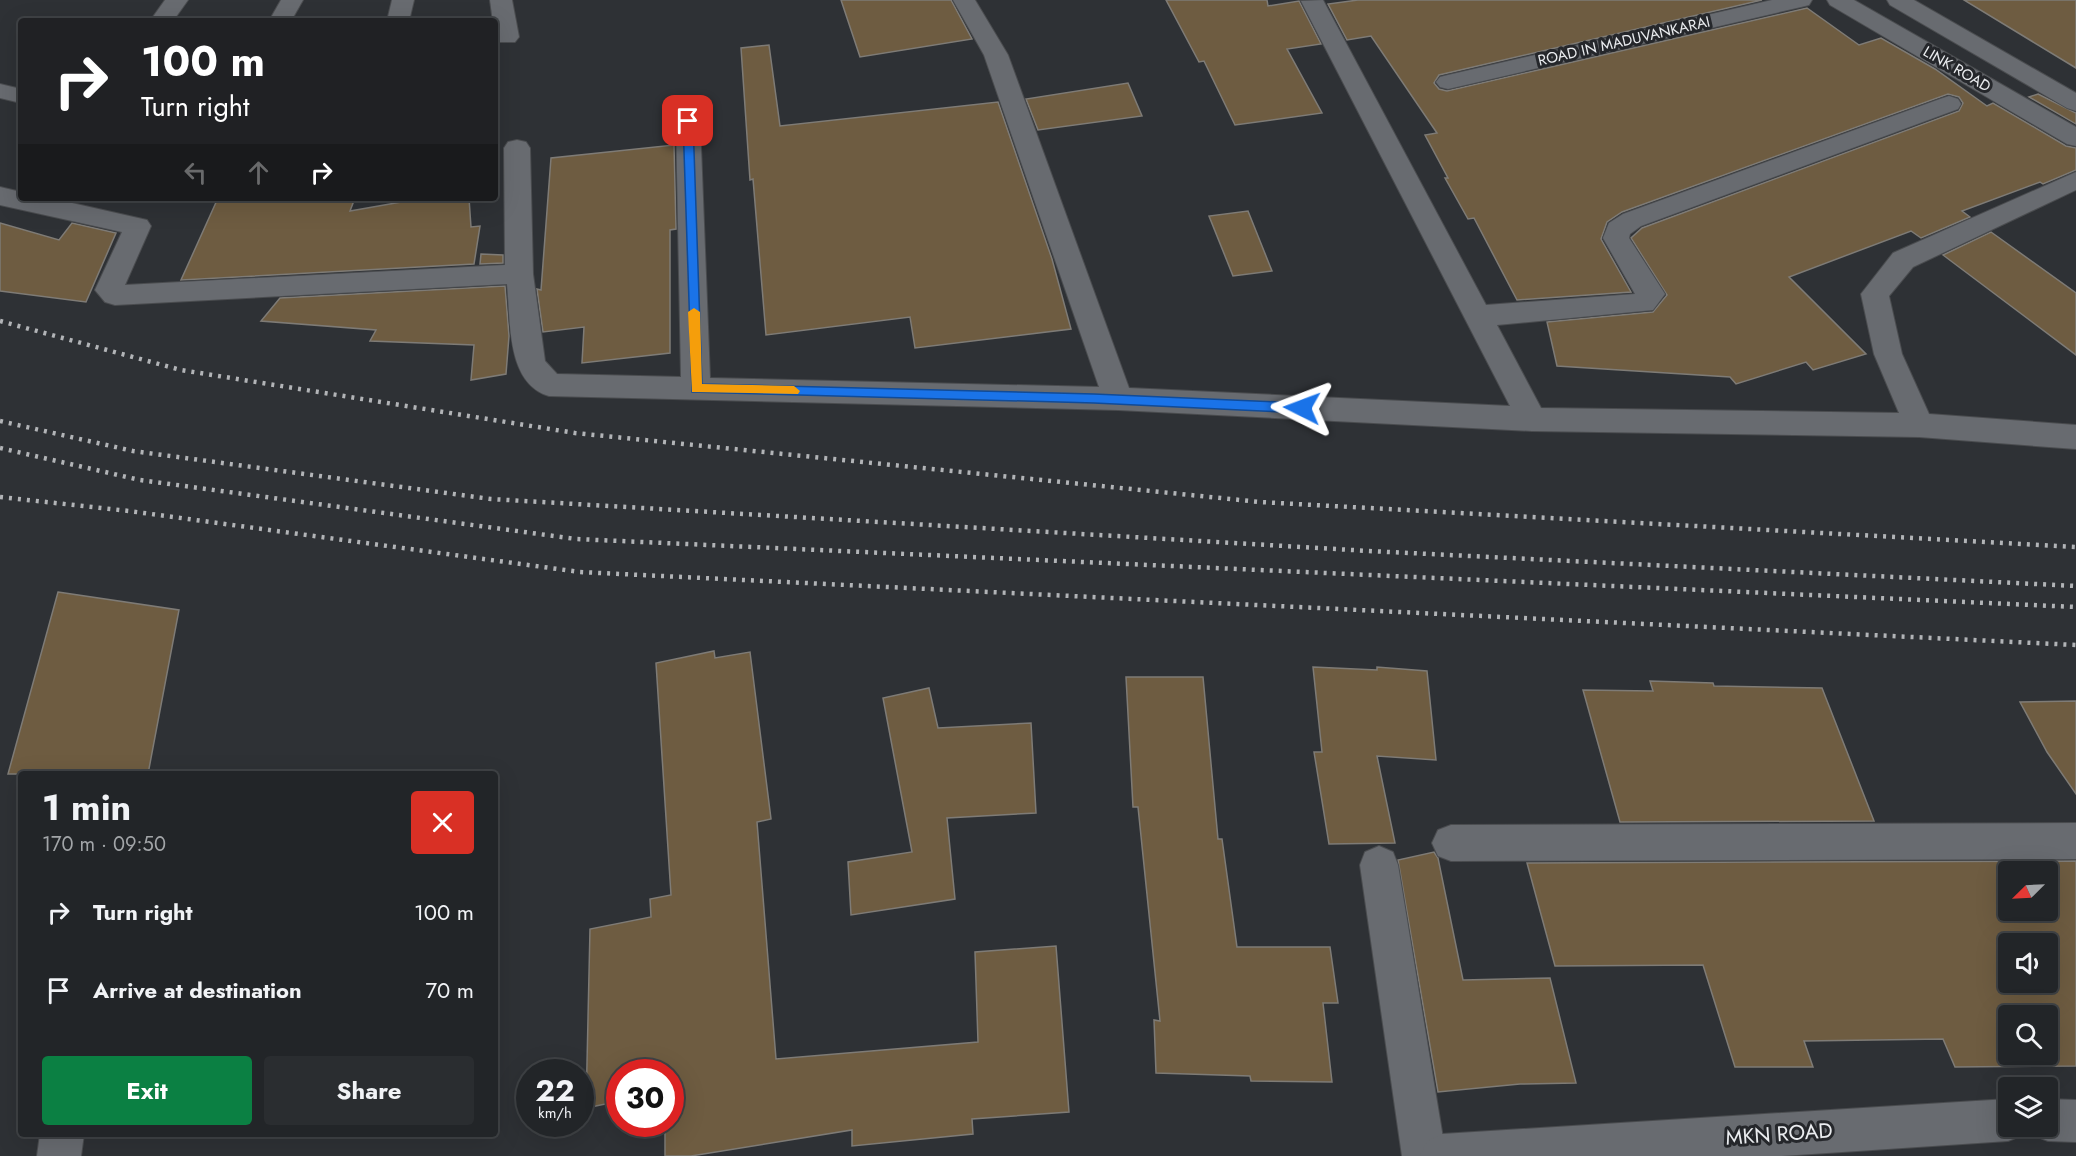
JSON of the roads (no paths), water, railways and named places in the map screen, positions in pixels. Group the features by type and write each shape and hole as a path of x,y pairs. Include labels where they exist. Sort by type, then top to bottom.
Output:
{"street":[{"path":"163,18 177,0"},
{"path":"282,18 292,0"},
{"path":"399,18 403,0"},
{"path":"501,0 507,37"},
{"path":"964,0 996,55 1118,399"},
{"name":"ROAD IN MADUVANKARAI","path":"1448,82 1800,0"},
{"name":"LINK ROAD","path":"1839,0 2076,138"},
{"path":"1857,0 2076,125"},
{"name":"LINK ROAD","path":"1898,0 2076,103"},
{"path":"1312,1 1480,316 1532,419"},
{"path":"0,91 18,95"},
{"path":"1480,316 1643,303 1651,294 1616,238 1618,229 1632,220 1949,104"},
{"path":"688,121 696,389"},
{"path":"517,148 519,274 531,365 549,385 1118,399 1532,419 1919,425 2076,437"},
{"path":"1919,425 1888,354 1875,294 1903,260 2076,180"},
{"path":"0,196 18,200"},
{"path":"23,201 138,226 108,290 116,295 519,274"},
{"path":"1451,843 2076,840"},
{"path":"1379,865 1424,1156"},
{"path":"2058,1120 2076,1121"},
{"name":"MKN ROAD","path":"1442,1156 1998,1121"},
{"path":"58,1156 61,1137"}],"railway":[{"path":"0,321 181,370 575,433 1260,502 2076,547"},
{"path":"0,421 133,451 491,499 1369,551 2076,586"},
{"path":"0,448 140,480 576,539 2076,607"},
{"path":"0,497 129,511 580,572 2076,645"}]}
